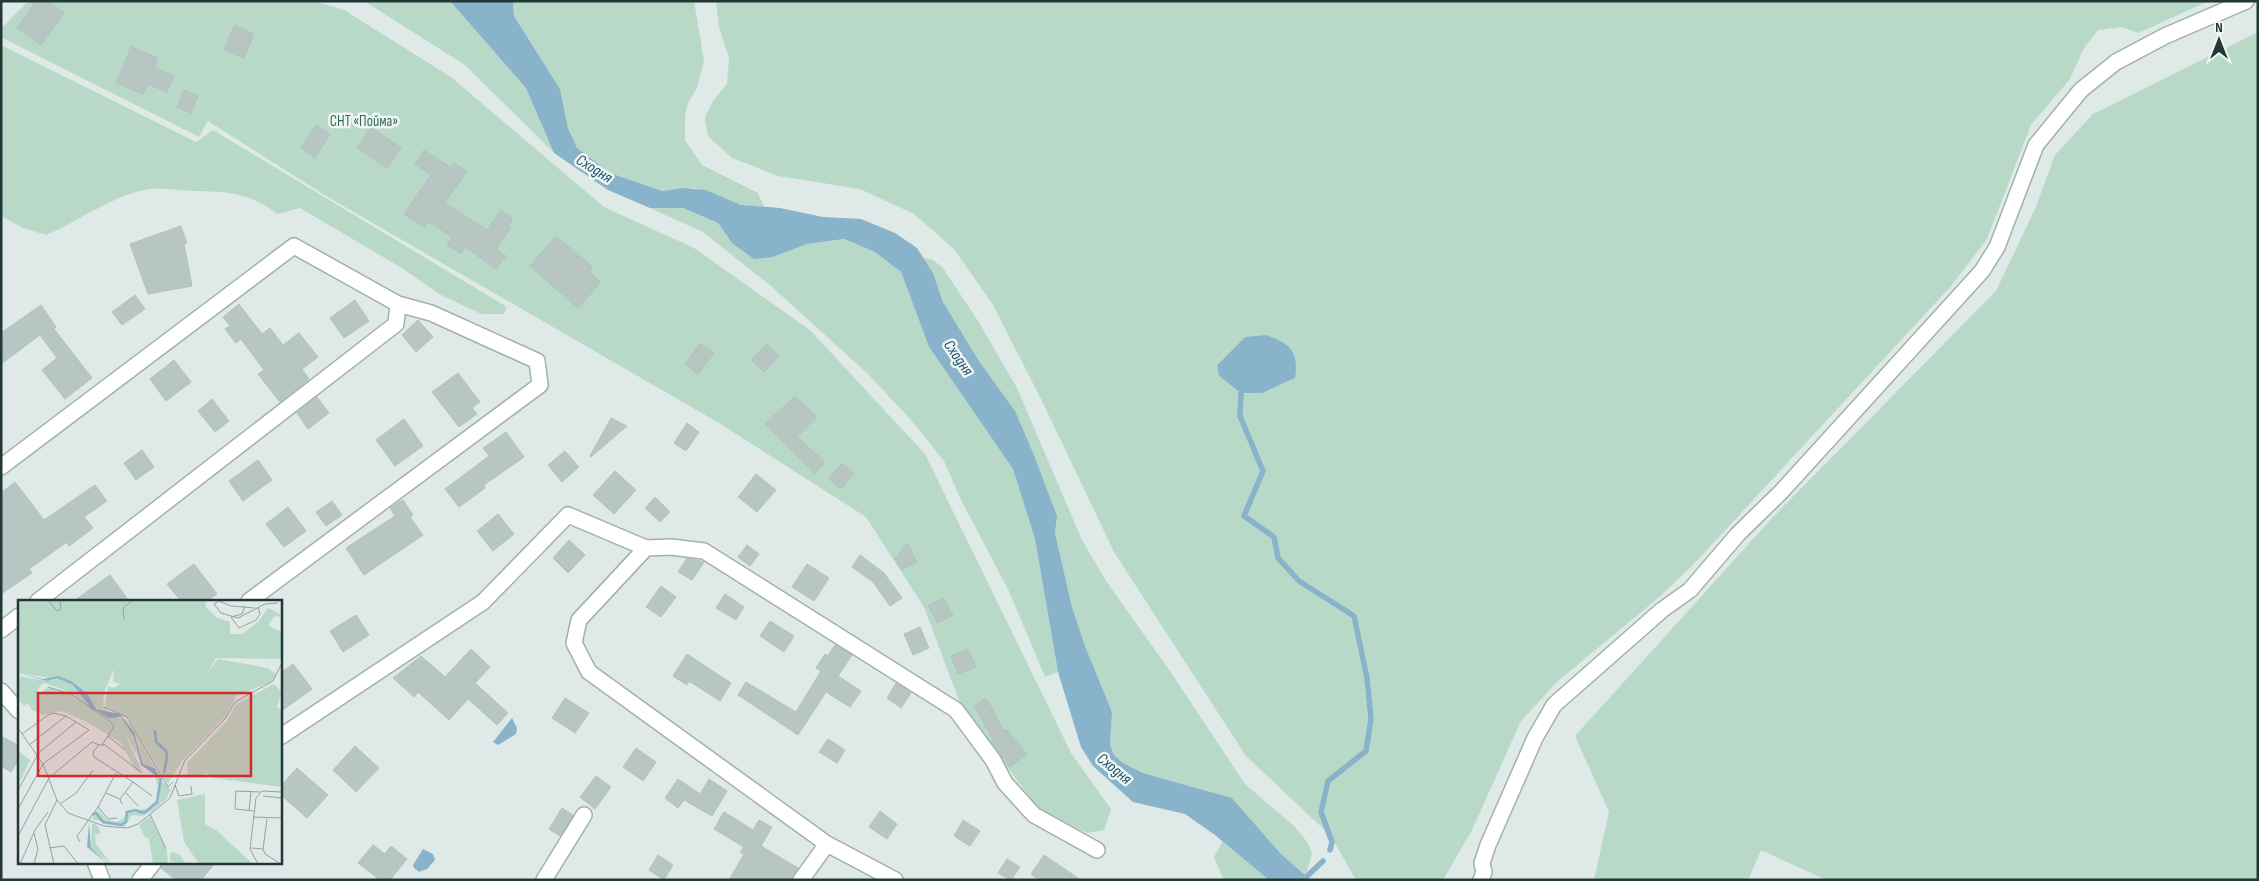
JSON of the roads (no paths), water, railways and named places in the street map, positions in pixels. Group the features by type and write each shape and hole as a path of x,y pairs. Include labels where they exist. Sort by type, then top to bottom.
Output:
{"street":[{"path":"1481,880 1484,872 1482,863 1488,845 1535,738 1554,705 1662,610 1690,590 1738,534 1781,492 1982,271 1997,247 2036,145 2057,117 2081,90 2116,62 2165,36 2246,1"},
{"path":"1,467 294,246 398,304 431,313 537,361 540,386 250,600"},
{"path":"39,600 396,324 398,304"},
{"path":"281,736 483,602 568,515 646,548 670,547 704,551 956,710 993,760 1005,783 1034,815 1097,850"},
{"path":"646,548 579,620 574,643 589,672 827,844 895,880"},
{"path":"1,630 18,617"},
{"path":"1,691 18,710"},
{"path":"544,880 584,815"},
{"path":"801,880 827,844"},
{"path":"96,864 102,880"},
{"path":"140,880 152,864"}],"water":[{"name":"Сходня","path":"450,1 513,1 514,16 560,89 568,128 577,148 610,173 662,191 684,188 706,190 741,205 780,208 823,217 861,219 895,233 917,248 933,273 943,302 979,361 1015,411 1033,453 1057,516 1055,533 1072,607 1085,646 1112,712 1110,745 1114,755 1123,763 1143,773 1232,798 1281,854 1311,880 1269,880 1215,835 1185,814 1133,802 1093,766 1081,747 1058,672 1035,539 1013,469 929,347 901,272 875,252 844,239 807,244 773,257 754,259 732,243 718,223 683,208 650,208 608,190 554,153 526,88"},
{"path":"1266,335 1287,345 1291,349 1296,361 1295,378 1262,393 1241,393 1219,376 1217,365 1245,337"},
{"path":"512,718 517,728 516,734 498,745 493,742"},
{"path":"423,849 433,854 435,860 427,869 419,872 413,865"}],"waterway":[{"path":"1241,393 1240,416 1263,471 1244,516 1274,537 1278,558 1299,581 1354,616 1367,678 1371,719 1366,751 1328,781 1321,812 1332,842 1330,850"},
{"path":"1303,880 1323,861"}],"park label":[{"name":"СНТ «Пойма»","path":"364,121"}]}
